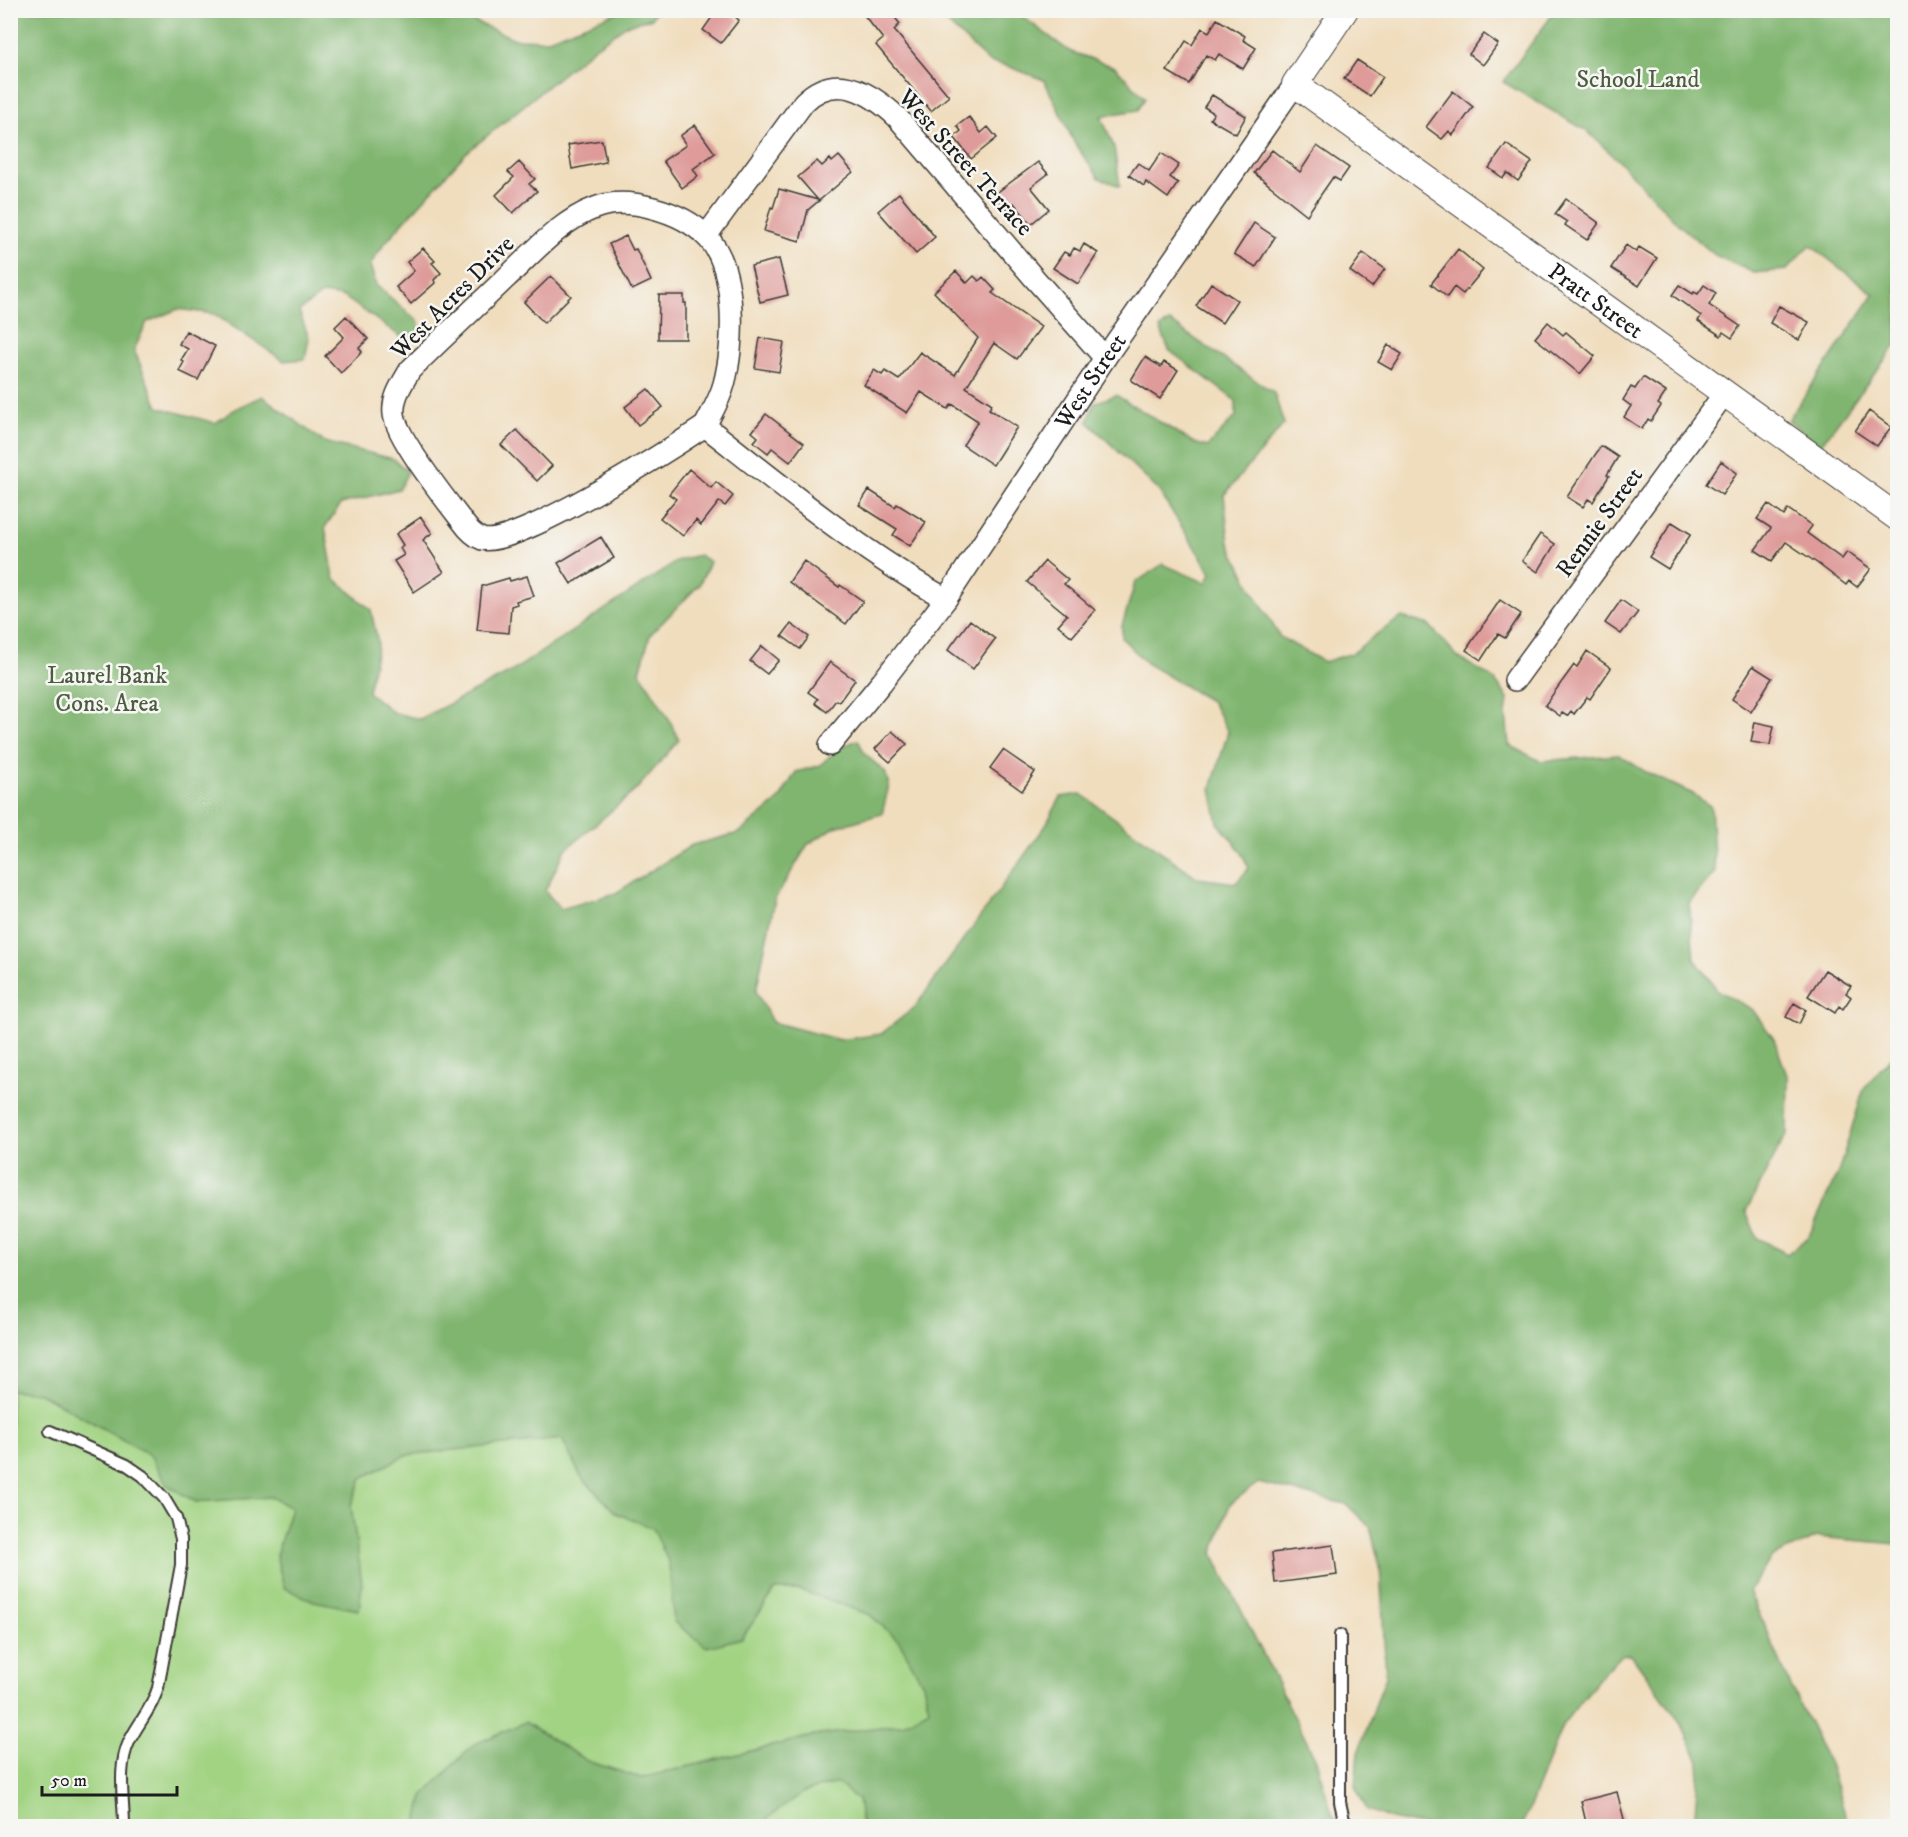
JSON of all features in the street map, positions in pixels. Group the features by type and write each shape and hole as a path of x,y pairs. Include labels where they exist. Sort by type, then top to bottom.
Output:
{"street":[{"name":"West Street","path":"830,745 946,599 1106,358 1345,10"},
{"name":"Pratt Street","path":"1295,84 1898,518"},
{"name":"West Street Terrace","path":"706,236 804,102 815,92 828,86 851,88 876,99 897,117 1035,279 1106,358"},
{"name":"West Acres Drive","path":"705,426 669,450 548,519 514,535 495,540 482,539 470,531 407,444 394,414 397,392 410,370 552,235 582,214 611,204 654,208 681,218 706,236"},
{"path":"706,236 720,255 727,275 731,335 724,382 720,396 705,426 793,495 906,576 946,599"},
{"name":"Rennie Street","path":"1515,680 1724,394"}],"lane":[{"path":"50,1431 128,1465 143,1476 177,1518 182,1539 179,1577 158,1688 151,1708 129,1742 123,1760 124,1827"},
{"path":"1340,1635 1340,1802 1344,1820 1350,1827"}],"green space":[{"name":"School Land","path":"1704,10 1710,15 1714,10 1897,11 1897,344 1820,446 1788,420 1874,294 1810,245 1787,270 1754,273 1715,255 1679,225 1621,163 1587,131 1503,82 1555,11"},
{"name":"Laurel Bank Cons. Area","path":"11,11 450,11 515,39 546,40 620,11 656,11 652,18 627,25 594,48 465,154 384,244 370,265 376,285 419,322 419,336 407,341 344,297 322,294 299,311 309,338 305,359 284,361 214,314 178,309 147,322 134,350 158,407 215,423 237,408 262,396 324,442 394,459 408,472 399,489 341,504 325,527 334,578 371,610 378,643 368,692 394,713 420,719 511,672 679,560 699,555 710,562 699,585 650,635 640,672 679,740 636,790 565,850 545,891 561,909 616,893 692,845 739,833 779,800 796,772 819,766 839,748 858,740 865,754 885,772 889,785 882,814 835,827 808,844 775,899 756,991 772,1022 840,1040 881,1034 915,1007 1044,828 1061,797 1081,794 1198,878 1236,883 1249,868 1240,850 1218,823 1211,789 1228,732 1212,702 1146,663 1122,638 1122,626 1135,583 1163,564 1206,583 1211,573 1159,491 1088,422 1094,403 1116,395 1194,443 1207,447 1236,416 1236,401 1169,350 1160,328 1170,322 1274,393 1284,424 1224,495 1229,543 1254,593 1280,637 1324,662 1353,653 1402,617 1429,625 1459,658 1493,678 1508,698 1506,714 1509,745 1540,761 1619,755 1644,771 1693,794 1711,807 1715,872 1689,903 1694,958 1718,991 1752,1009 1774,1039 1788,1078 1787,1133 1746,1211 1757,1238 1787,1254 1809,1236 1839,1170 1864,1088 1897,1050 1897,1544 1817,1537 1772,1557 1749,1591 1792,1689 1829,1764 1851,1826 1694,1826 1699,1761 1682,1725 1631,1654 1621,1655 1604,1672 1563,1724 1522,1826 1426,1826 1391,1819 1367,1810 1355,1786 1358,1753 1386,1676 1380,1566 1370,1527 1346,1504 1258,1483 1230,1504 1213,1554 1316,1760 1332,1814 1341,1826 1064,1826 1049,1822 1048,1826 862,1826 858,1800 837,1783 804,1792 769,1817 763,1826 416,1826 423,1796 473,1745 525,1722 587,1761 641,1778 812,1736 903,1724 929,1709 923,1684 899,1641 870,1615 800,1590 775,1590 742,1638 707,1647 674,1622 669,1563 653,1528 616,1513 580,1475 562,1439 406,1455 362,1478 351,1505 362,1584 359,1610 314,1601 284,1588 276,1555 291,1508 271,1497 196,1502 167,1485 150,1455 40,1393 11,1390"},
{"path":"940,11 1019,11 1022,16 1069,51 1115,67 1145,98 1138,110 1101,116 1114,147 1120,186 1099,178 1075,144 1044,80 989,62 946,22"},
{"name":"Laurel Bank Cons. Area","path":"10,405 199,649 1151,1415 1335,1826 11,1826"}],"building":[{"path":"717,10 727,10 739,20 721,43 703,30"},
{"path":"860,10 889,10 900,24 894,30 949,96 931,111 876,45 883,39"},
{"path":"1217,19 1245,36 1243,40 1256,48 1243,69 1219,54 1215,60 1206,55 1189,84 1167,71 1186,41 1192,45 1202,28 1209,32"},
{"path":"1484,34 1498,44 1483,65 1469,54"},
{"path":"1357,60 1383,77 1370,96 1344,79"},
{"path":"1453,91 1473,107 1453,135 1449,131 1442,139 1426,127"},
{"path":"1212,95 1246,116 1236,134 1210,119 1214,113 1204,107"},
{"path":"969,117 981,133 988,127 997,138 971,159 954,137 961,131 957,126"},
{"path":"695,125 715,153 693,169 698,176 682,188 663,161 686,145 680,136"},
{"path":"602,140 606,162 572,169 568,145"},
{"path":"1506,144 1532,162 1518,181 1507,173 1503,178 1489,168"},
{"path":"1317,146 1349,168 1340,181 1333,177 1307,215 1254,173 1272,150 1300,172"},
{"path":"1161,153 1179,165 1170,177 1178,183 1168,198 1146,182 1144,186 1129,175 1138,163 1149,171"},
{"path":"839,156 853,172 808,210 800,241 764,231 779,189 818,200 798,177 817,161 822,166 830,159 832,162"},
{"path":"519,162 535,179 529,184 537,191 513,213 496,195 514,177 508,172"},
{"path":"1038,162 1048,174 1031,187 1049,209 1031,224 1014,203 1007,209 995,194"},
{"path":"899,193 935,237 916,254 878,211"},
{"path":"1566,199 1599,223 1587,240 1565,225 1567,222 1555,214"},
{"path":"1254,223 1275,237 1256,267 1234,254"},
{"path":"626,236 633,250 636,249 651,281 632,290 609,244"},
{"path":"1084,244 1098,253 1078,284 1053,268 1064,252 1070,255 1074,248 1080,251"},
{"path":"1626,245 1636,252 1639,247 1657,258 1639,286 1611,268"},
{"path":"423,248 435,261 432,263 441,273 434,280 435,283 411,304 396,287 414,271 407,262"},
{"path":"1458,249 1483,270 1463,294 1454,287 1447,297 1431,284"},
{"path":"1363,253 1385,269 1372,287 1350,271"},
{"path":"779,259 788,295 760,302 751,266"},
{"path":"956,271 967,283 974,276 979,281 983,277 995,290 992,293 1041,327 1017,359 994,343 966,387 992,404 989,409 1017,427 993,465 963,445 978,421 952,404 948,409 921,392 907,413 864,385 874,370 882,375 885,371 899,380 920,352 955,375 978,338 934,292"},
{"path":"551,276 571,296 544,323 524,302"},
{"path":"1211,283 1237,300 1222,323 1196,306"},
{"path":"1679,285 1693,294 1694,292 1698,294 1704,285 1716,293 1709,305 1740,326 1732,338 1723,332 1721,336 1698,321 1701,316 1672,295"},
{"path":"659,295 684,295 686,339 658,339"},
{"path":"1779,306 1809,322 1799,340 1770,323"},
{"path":"346,316 368,339 359,348 362,352 341,373 325,356 344,337 335,327"},
{"path":"1548,322 1563,335 1566,332 1595,356 1580,374 1535,338"},
{"path":"186,331 215,346 198,380 179,371 184,362 181,360 188,349 179,344"},
{"path":"760,338 784,342 779,372 755,368"},
{"path":"1388,345 1402,354 1392,370 1378,362"},
{"path":"1145,357 1161,367 1164,362 1178,370 1160,399 1131,380"},
{"path":"1643,377 1666,392 1658,404 1661,406 1651,421 1648,419 1642,429 1624,417 1631,406 1623,400 1631,387 1635,389"},
{"path":"648,389 663,407 638,425 625,407"},
{"path":"1869,411 1891,427 1877,446 1855,431"},
{"path":"766,414 804,443 790,462 772,448 768,453 754,442 758,437 752,432"},
{"path":"517,430 552,466 537,481 501,445"},
{"path":"1601,446 1618,457 1593,502 1588,499 1583,507 1567,497"},
{"path":"1721,461 1737,473 1722,495 1706,484"},
{"path":"689,469 711,488 716,482 733,496 725,506 719,502 701,525 696,520 683,536 660,518 676,499 669,494"},
{"path":"869,490 895,507 897,504 926,522 910,546 893,535 897,529 859,505"},
{"path":"1768,504 1784,516 1788,509 1812,526 1807,533 1842,559 1847,552 1871,569 1857,587 1849,581 1846,585 1786,542 1772,561 1755,550 1771,528 1757,519"},
{"path":"421,517 432,533 423,540 444,572 414,592 394,561 404,555 400,548 403,545 396,534"},
{"path":"1672,522 1691,534 1668,569 1649,557"},
{"path":"1540,534 1555,544 1538,572 1522,561"},
{"path":"601,537 614,558 571,584 558,563"},
{"path":"804,561 839,587 840,585 863,601 846,624 789,582"},
{"path":"1045,561 1068,580 1064,584 1095,610 1072,637 1058,625 1067,615 1027,582"},
{"path":"527,576 534,596 516,601 517,604 511,606 509,633 477,630 482,586 509,578 510,581"},
{"path":"1500,600 1521,614 1505,638 1498,634 1481,660 1466,650"},
{"path":"1621,600 1638,612 1621,634 1605,623"},
{"path":"970,620 995,639 973,669 948,650"},
{"path":"791,624 809,637 800,649 782,636"},
{"path":"762,646 779,660 767,674 750,661"},
{"path":"1587,651 1611,668 1590,699 1587,697 1574,714 1571,711 1567,716 1562,713 1560,716 1545,705 1574,665 1577,667"},
{"path":"830,662 855,680 839,702 836,700 827,712 815,703 818,699 808,692"},
{"path":"1753,666 1772,678 1751,712 1732,699"},
{"path":"1755,722 1774,726 1770,745 1751,742"},
{"path":"892,731 907,744 890,762 875,749"},
{"path":"1003,750 1035,772 1022,791 990,768"},
{"path":"1825,970 1851,986 1846,993 1851,997 1843,1009 1839,1006 1835,1013 1808,996"},
{"path":"1794,1003 1806,1010 1799,1024 1786,1017"},
{"path":"1333,1545 1337,1575 1275,1583 1272,1553"},
{"path":"1617,1792 1625,1823 1613,1827 1587,1827 1581,1801"}]}
